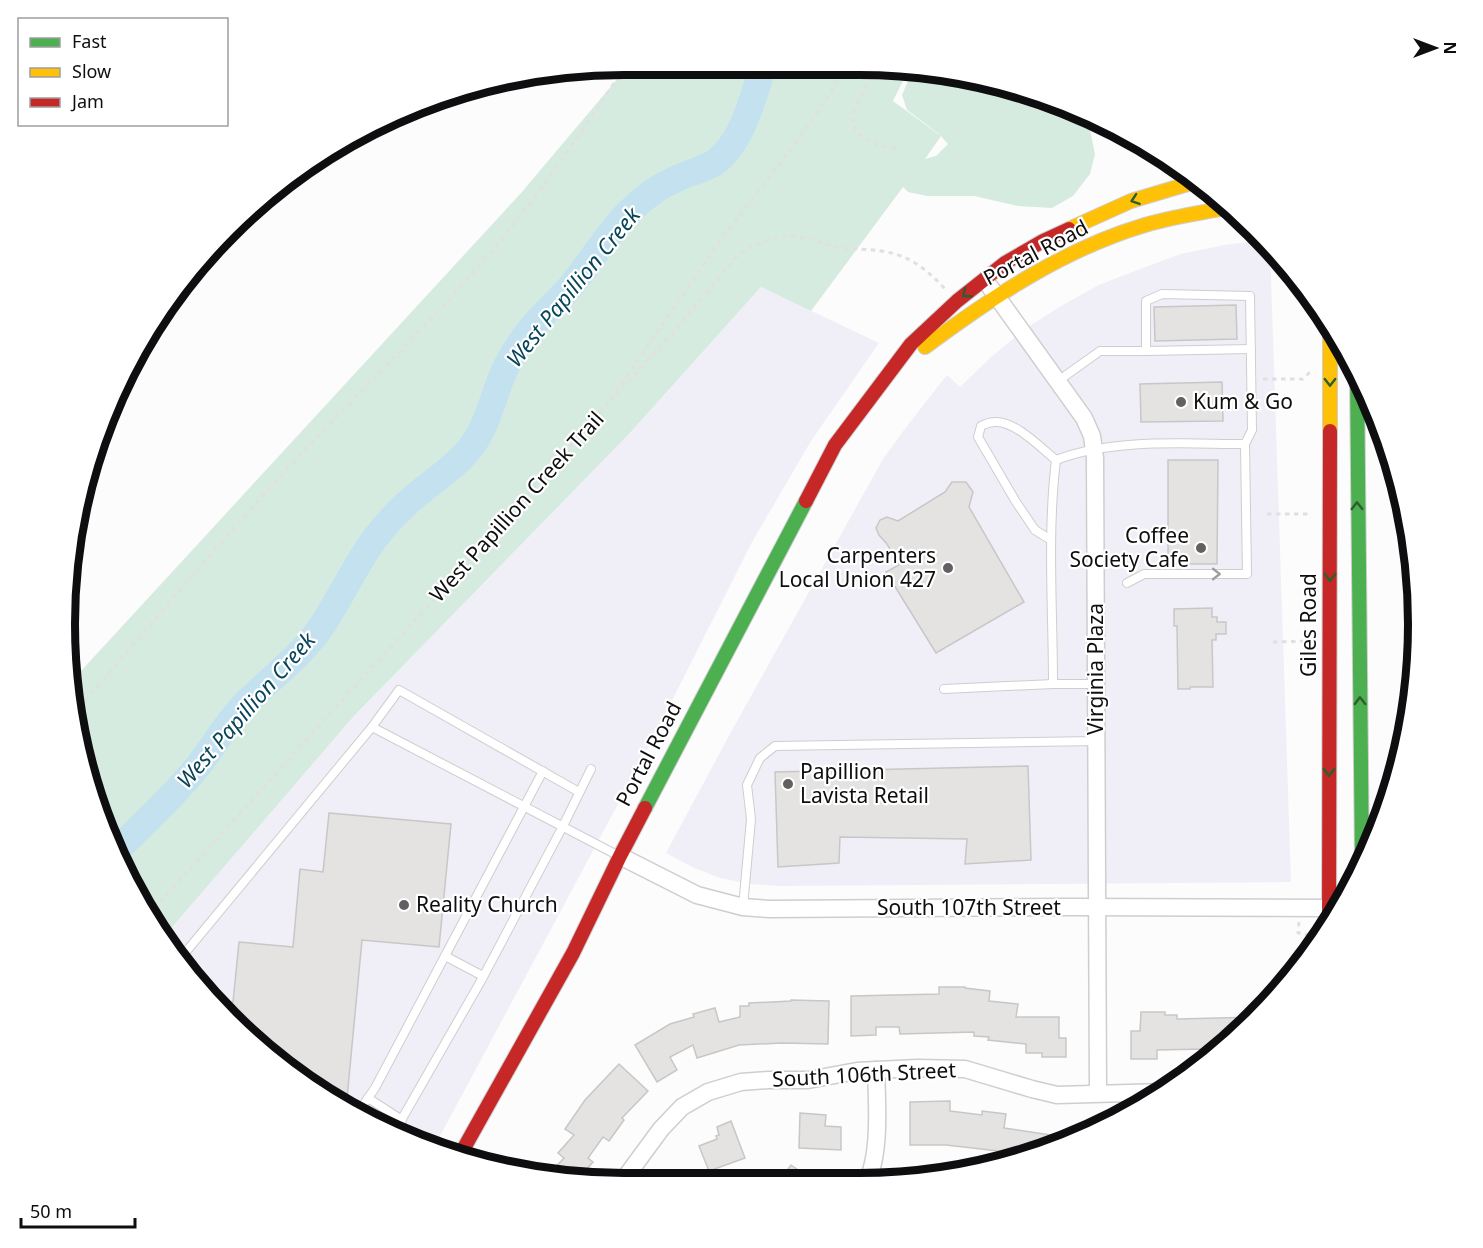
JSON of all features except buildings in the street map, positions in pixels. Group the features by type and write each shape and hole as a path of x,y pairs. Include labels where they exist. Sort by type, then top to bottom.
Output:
{"main road":[{"name":"Portal Road","path":"464,1149 573,953 620,856 835,445 886,377 911,344 957,301 1005,263 1043,241 1131,201 1187,184"},
{"name":"Portal Road","path":"886,377 954,324 996,296 1073,253 1147,225 1183,215 1219,209"},
{"name":"Giles Road","path":"1330,344 1334,898"},
{"path":"1356,392 1362,843"}],"street":[{"name":"Virginia Plaza","path":"985,279 1084,418 1092,436 1094,449 1098,1093"},
{"name":"South 107th Street","path":"620,856 697,895 743,907 769,909 1328,908"},
{"name":"South 106th Street","path":"629,1173 661,1129 682,1107 708,1092 741,1082 808,1080 857,1071 917,1068 965,1070 1058,1095 1145,1092"},
{"path":"870,1173 876,1143 876,1070"}],"lane":[{"path":"1127,583 1144,574 1247,574 1245,444 1252,430 1250,296 1162,294 1146,301 1146,351"},
{"path":"1058,381 1100,351 1251,349"},
{"path":"1051,540 1035,530 1016,502 978,437 981,426 994,422 1008,423 1056,460"},
{"path":"1056,460 1094,449 1143,445 1245,444"},
{"path":"1053,684 1051,540 1056,460"},
{"path":"944,689 1096,684"},
{"path":"185,953 372,727 399,690 579,792"},
{"path":"372,727 620,856"},
{"path":"743,907 751,819 747,785 760,758 775,746 1097,741"},
{"path":"399,1124 483,976 591,769"},
{"path":"362,1106 375,1089 543,771"},
{"path":"445,956 483,976"},
{"path":"368,1098 402,1120"}],"path":[{"path":"82,706 183,585 277,479 490,253 552,174 619,75"},
{"name":"West Papillion Creek Trail","path":"155,907 607,405 720,241 800,137 842,75"},
{"path":"871,75 853,114 852,122 861,137 871,143 896,148"},
{"path":"607,405 679,326 738,255 749,247 767,240 782,236 801,237 836,246 901,256 922,267 957,301"},
{"path":"1263,379 1303,379"},
{"path":"1268,514 1315,514"},
{"path":"1273,642 1315,641"},
{"path":"1300,908 1298,933 1310,936"}],"shaded area":[{"path":"1252,242 1270,260 1291,882 779,886 749,884 720,878 666,853 883,459 947,375 960,387 1025,329 1099,285 1181,254"},
{"path":"761,287 879,343 811,441 752,542 646,752 438,1140 381,1116 349,1099 290,1060 262,1037 211,986 169,931 354,716 629,434"}],"green space":[{"path":"620,75 905,77 893,101 940,136 907,110 902,95 909,78 931,80 1001,94 1069,117 1092,127 1090,130 1095,154 1090,174 1073,196 1052,208 1018,206 974,196 927,196 908,192 903,187 811,311 761,287 629,434 354,716 169,931 132,867 104,800 86,731 78,675 521,193","holes":["941,136 948,144 936,156 925,159"]}],"waterway":[{"name":"West Papillion Creek","path":"122,845 204,759 242,707 292,661 310,641 327,619 368,548 387,524 471,447 485,422 511,357 532,327 571,286 621,220 639,202 657,189 714,163 724,155 745,119 760,75"}],"traffic: fast":[{"path":"1357,395 1362,843"},
{"path":"645,808 806,501"}],"traffic: slow":[{"path":"1069,229 1131,201 1187,184"},
{"path":"925,347 976,310 1030,276 1086,247 1145,225 1219,209"},
{"path":"1330,343 1330,431"}],"traffic: jam":[{"path":"806,501 835,445 911,344 957,301 1005,263 1069,229"},
{"path":"1329,906 1330,431"},
{"path":"464,1149 573,953 645,808"}],"place":[{"name":"Kum & Go","path":"1181,402"},
{"name":"Coffee Society Cafe","path":"1201,548"},
{"name":"Carpenters Local Union 427","path":"948,568"},
{"name":"Papillion Lavista Retail","path":"788,784"},
{"name":"Reality Church","path":"404,905"}]}
